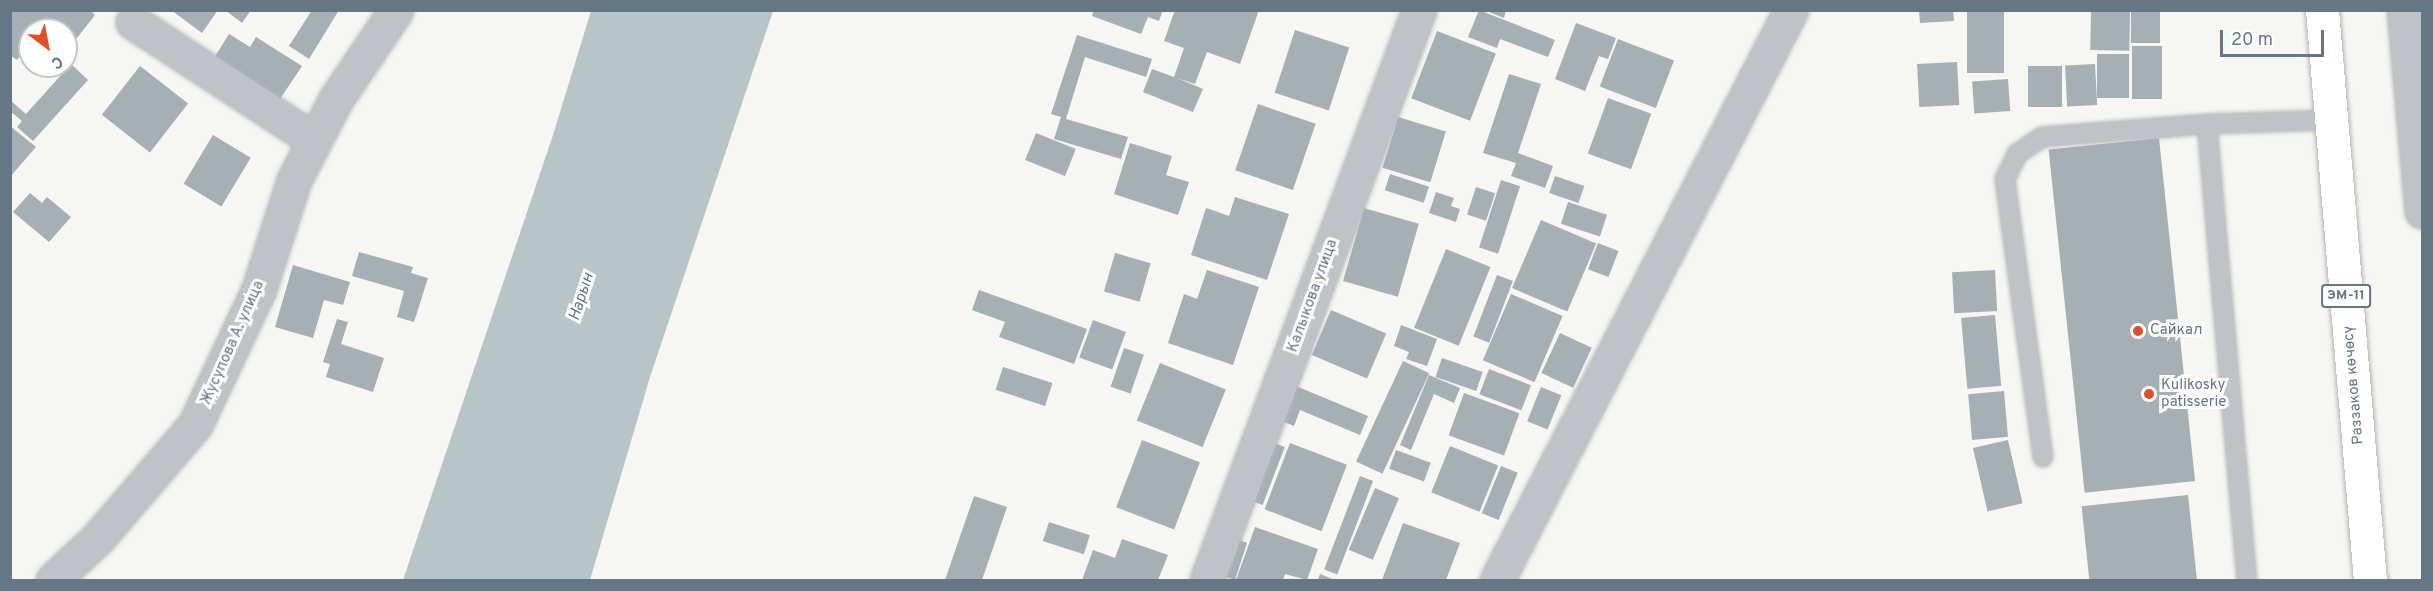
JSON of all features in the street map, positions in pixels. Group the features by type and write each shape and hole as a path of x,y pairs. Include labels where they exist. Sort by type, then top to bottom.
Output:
{"highway":[{"name":"Раззаков көчөсү","path":"2322,10 2370,580"}],"street":[{"name":"Жусупова А. улица","path":"53,580 98,538 195,425 259,289 294,180 336,99 396,10"},
{"name":"Калыкова улица","path":"1207,580 1419,10"},
{"path":"1497,580 1791,10"},
{"path":"2404,10 2422,211"},
{"path":"133,22 314,141"}],"lane":[{"path":"2043,457 2005,179 2017,154 2042,137 2207,124 2331,120"},
{"path":"2207,124 2247,580"}],"water":[{"name":"Нарын","path":"591,11 773,11 650,377 590,580 403,580 553,135"}],"building":[{"path":"10,10 90,10 95,15 78,37 78,18 18,18 18,59 10,55"},
{"path":"171,10 218,10 202,33"},
{"path":"225,10 251,10 242,23"},
{"path":"312,10 339,10 309,59 289,46"},
{"path":"1094,10 1163,10 1159,21 1148,17 1141,34 1092,16"},
{"path":"1175,10 1259,10 1240,64 1207,52 1195,84 1177,78 1203,89 1193,112 1143,92 1152,69 1174,77 1184,48 1164,41"},
{"path":"1479,10 1555,40 1548,57 1500,39 1497,48 1468,37"},
{"path":"1484,10 1506,10 1504,18"},
{"path":"1919,10 1953,10 1954,21 1920,23"},
{"path":"1967,10 2004,10 2004,73 1967,73"},
{"path":"2131,10 2160,10 2160,43 2131,43"},
{"path":"2091,11 2130,12 2129,51 2090,50"},
{"path":"1576,23 1616,38 1608,59 1599,56 1585,91 1555,79"},
{"path":"1295,30 1349,48 1329,110 1275,93"},
{"path":"1437,31 1496,54 1470,121 1411,98"},
{"path":"229,34 250,47 256,37 302,66 280,99 214,58"},
{"path":"1077,35 1152,59 1146,77 1085,57 1066,119 1128,137 1121,159 1054,139 1061,117 1051,114"},
{"path":"1618,39 1674,61 1656,108 1600,87"},
{"path":"2132,46 2162,46 2162,99 2132,99"},
{"path":"2097,54 2129,54 2129,98 2097,98"},
{"path":"1957,62 1959,105 1919,107 1917,64"},
{"path":"2095,64 2097,105 2067,107 2065,66"},
{"path":"140,66 188,104 150,152 102,115"},
{"path":"2028,66 2062,66 2062,107 2028,107"},
{"path":"78,71 88,80 33,141 17,127 22,121 10,111 10,100 26,114 58,78 78,78"},
{"path":"1509,74 1541,84 1518,153 1553,166 1545,188 1511,176 1516,163 1483,153"},
{"path":"2008,79 2010,111 1974,113 1972,82"},
{"path":"1608,98 1651,114 1631,169 1588,153"},
{"path":"1258,104 1316,124 1293,190 1235,170"},
{"path":"1398,117 1446,132 1430,182 1383,168"},
{"path":"10,126 36,147 10,177"},
{"path":"1036,133 1076,149 1065,176 1025,160"},
{"path":"213,135 251,158 221,207 184,184"},
{"path":"2159,138 2195,481 2085,493 2049,150"},
{"path":"1130,143 1172,156 1166,175 1189,182 1178,215 1114,194"},
{"path":"1390,174 1429,187 1424,203 1385,190"},
{"path":"1555,176 1584,186 1578,203 1549,193"},
{"path":"1501,180 1520,186 1498,254 1479,248"},
{"path":"1476,187 1495,193 1486,221 1467,215"},
{"path":"1436,192 1454,198 1451,206 1460,209 1456,222 1429,213"},
{"path":"30,193 42,203 47,197 71,217 49,242 13,212"},
{"path":"1235,197 1289,214 1267,280 1191,255 1206,208 1229,216"},
{"path":"1568,202 1607,215 1600,237 1561,224"},
{"path":"1364,208 1419,224 1398,297 1343,281"},
{"path":"1541,220 1596,243 1567,312 1512,288"},
{"path":"1598,243 1619,251 1609,277 1588,269"},
{"path":"1446,249 1491,267 1459,346 1414,328"},
{"path":"359,252 413,267 411,273 428,278 414,322 397,317 404,291 352,276"},
{"path":"1115,253 1151,263 1140,302 1104,291"},
{"path":"293,265 350,282 343,305 324,300 313,338 275,327"},
{"path":"1207,270 1259,287 1233,365 1168,343 1184,294 1197,299"},
{"path":"1995,270 1997,311 1954,313 1952,272"},
{"path":"1497,275 1513,281 1489,343 1473,337"},
{"path":"979,290 1087,329 1074,364 999,337 1005,322 972,310"},
{"path":"1511,294 1563,316 1534,382 1483,360"},
{"path":"1331,310 1386,333 1367,379 1312,355"},
{"path":"1995,315 2001,386 1967,389 1961,318"},
{"path":"337,319 348,322 341,344 384,358 373,392 326,377 330,364 323,362"},
{"path":"1093,320 1126,332 1112,370 1079,358"},
{"path":"1401,325 1437,339 1427,366 1406,359 1409,352 1394,346"},
{"path":"1560,333 1592,348 1573,388 1541,373"},
{"path":"1124,348 1144,355 1131,394 1111,387"},
{"path":"1442,358 1483,372 1476,391 1435,377"},
{"path":"1403,361 1429,373 1382,474 1356,462"},
{"path":"1160,363 1226,390 1203,447 1137,420"},
{"path":"1003,367 1052,383 1045,406 996,390"},
{"path":"1489,369 1531,385 1521,410 1479,394"},
{"path":"1429,375 1460,388 1454,403 1434,394 1411,450 1400,445"},
{"path":"1291,384 1368,416 1360,435 1300,410 1294,426 1277,419"},
{"path":"1541,387 1561,395 1548,430 1527,421"},
{"path":"2004,391 2008,437 1972,440 1968,394"},
{"path":"1464,393 1519,413 1504,455 1449,435"},
{"path":"1142,440 1200,462 1174,529 1116,507"},
{"path":"2008,440 2023,503 1988,511 1973,448"},
{"path":"1269,441 1285,447 1263,505 1247,499"},
{"path":"1290,443 1347,465 1322,531 1265,509"},
{"path":"1450,446 1498,465 1479,512 1431,492"},
{"path":"1396,450 1431,463 1424,481 1389,469"},
{"path":"1501,466 1518,473 1499,520 1482,513"},
{"path":"1360,476 1373,481 1337,574 1324,569"},
{"path":"1375,488 1399,498 1373,560 1349,550"},
{"path":"2188,495 2197,580 2089,580 2082,506"},
{"path":"974,496 1007,507 982,580 945,580"},
{"path":"1049,522 1090,535 1084,554 1043,541"},
{"path":"1403,523 1460,543 1446,580 1382,580"},
{"path":"1255,527 1318,549 1307,580 1285,574 1283,580 1236,580"},
{"path":"1229,537 1247,543 1235,580 1217,574"},
{"path":"1122,539 1168,555 1158,580 1082,580 1093,550 1115,558"},
{"path":"1320,574 1335,580 1318,580"}],"place":[{"name":"Сайкал","path":"2138,331"},
{"name":"Kulikosky patisserie","path":"2149,394"}]}
